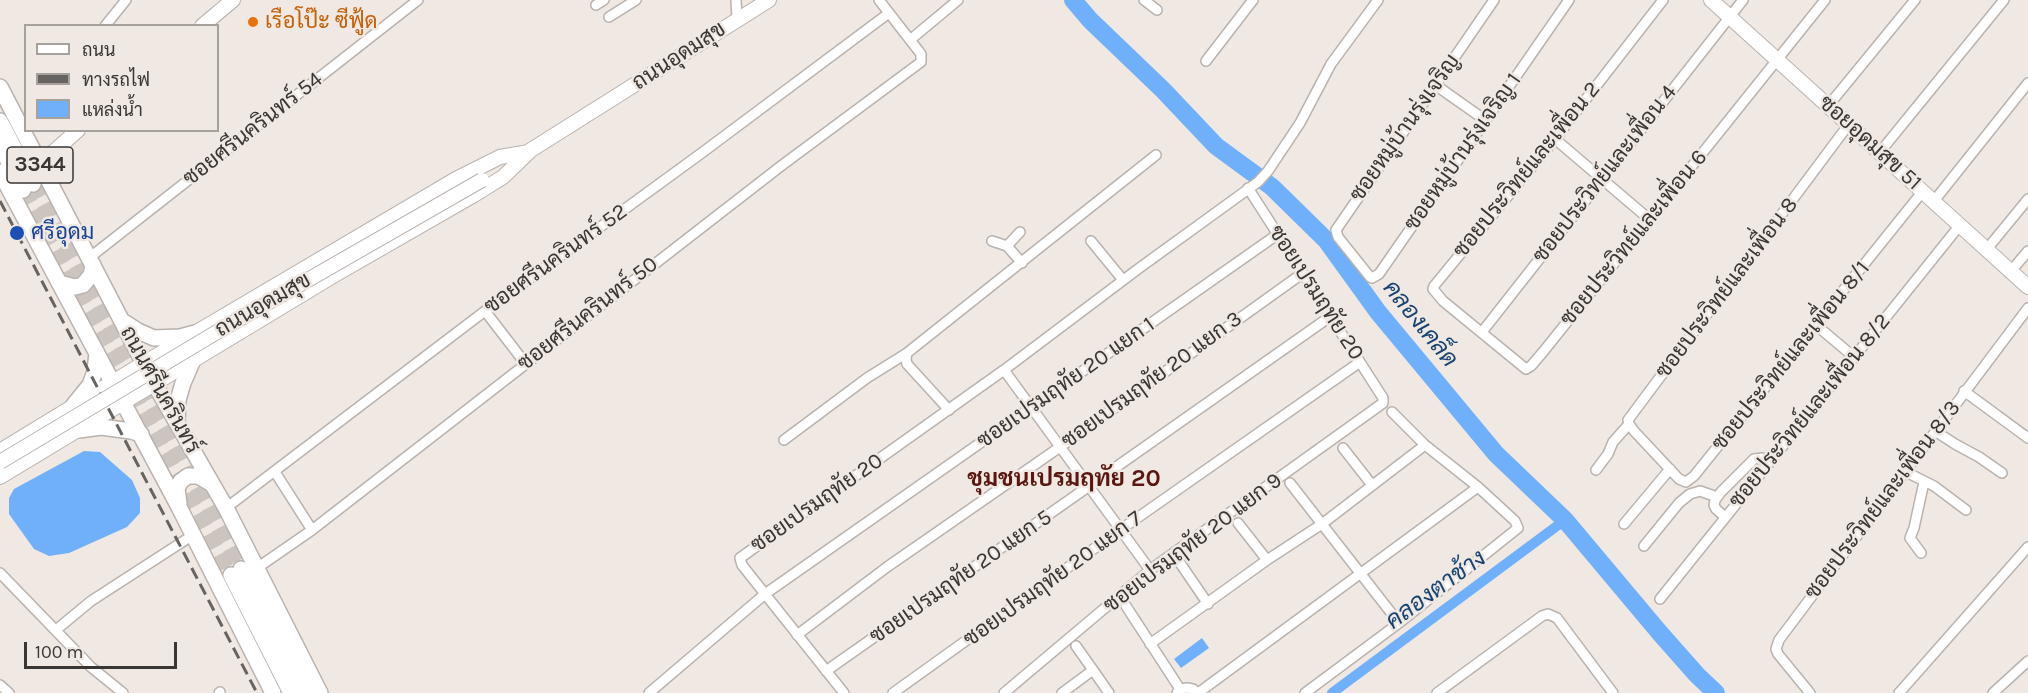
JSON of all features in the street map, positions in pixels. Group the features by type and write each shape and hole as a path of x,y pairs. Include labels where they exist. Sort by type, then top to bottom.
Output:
{"main road":[{"path":"204,24 233,0"},
{"name":"ถนนอุดมสุข","path":"0,462 218,332 529,152 737,18 769,0"},
{"name":"ซอยอุดมสุข 51","path":"1711,0 2028,287"},
{"name":"ถนนศรีนครินทร์","path":"0,87 23,126"},
{"name":"ถนนศรีนครินทร์","path":"0,121 17,190"},
{"name":"ถนนศรีนครินทร์","path":"26,132 40,164 154,383 226,508 320,693"},
{"path":"40,164 76,132"},
{"name":"ถนนศรีนครินทร์","path":"0,145 47,261 141,434 273,693"},
{"name":"ถนนอุดมสุข","path":"0,452 144,363 464,175 500,157 529,152"},
{"name":"ถนนอุดมสุข","path":"0,477 154,383 503,177 529,152"},
{"name":"ถนนศรีนครินทร์","path":"0,172 17,190"},
{"path":"59,283 75,287 84,285 91,275 91,261"},
{"path":"272,288 267,296 267,302 270,306 282,307"},
{"path":"122,320 154,338 180,337 195,333"},
{"path":"74,406 90,385 95,371 97,353"},
{"path":"177,424 178,400 193,360"},
{"path":"79,430 101,427 141,434"},
{"path":"32,432 43,429 51,433 51,443 44,450"},
{"path":"179,507 177,488 181,481 189,476 198,476 212,484"},
{"path":"291,693 236,572 305,693"}],"street":[{"path":"107,24 126,0"},
{"name":"ซอยศรีนครินทร์ 54","path":"91,261 418,0"},
{"path":"609,17 636,0"},
{"path":"736,0 737,18"},
{"path":"879,0 910,40 958,0"},
{"path":"1144,0 1157,10"},
{"path":"1206,61 1253,0"},
{"name":"ซอยเปรมฤทัย 20","path":"844,693 742,565 742,556 949,410 1258,182 1266,174 1300,123 1331,64 1378,0"},
{"name":"ซอยหมู่บ้านรุ่งเจริญ","path":"1353,256 1338,237 1336,230 1434,84 1494,0"},
{"name":"ซอยหมู่บ้านรุ่งเจริญ 1","path":"1353,256 1370,277 1379,274 1569,0"},
{"name":"ซอยประวิทย์และเพื่อน 2","path":"1482,332 1443,301 1433,289 1434,286 1555,139 1663,0"},
{"name":"ซอยประวิทย์และเพื่อน 4","path":"1482,332 1743,0"},
{"name":"ซอยประวิทย์และเพื่อน 6","path":"1482,332 1519,364 1526,369 1529,368 1826,0"},
{"path":"1828,106 1915,0"},
{"path":"1880,152 2004,0"},
{"name":"ซอยศรีนครินทร์ 52","path":"226,508 485,311 889,13"},
{"name":"ซอยศรีนครินทร์ 50","path":"257,568 312,530 781,166 921,62 921,54 910,40"},
{"name":"ซอยประวิทย์และเพื่อน 8/1","path":"1629,424 1679,479 1686,482 1694,476 1816,324 2028,83"},
{"path":"1434,84 1485,120"},
{"name":"ซอยประวิทย์และเพื่อน 8","path":"1596,470 1608,454 1612,442 1629,424 1628,420 1849,124"},
{"path":"1555,139 1649,219"},
{"path":"784,440 867,378 907,353 1156,155"},
{"name":"ซอยเปรมฤทัย 20","path":"1248,188 1383,398"},
{"path":"1987,249 2028,199"},
{"name":"ซอยประวิทย์และเพื่อน 8/2","path":"1660,599 1960,225"},
{"path":"1007,246 1020,232"},
{"name":"ซอยเปรมฤทัย 20 แยก 1","path":"649,693 765,594 1278,234"},
{"path":"992,241 1007,246 1022,263"},
{"path":"1091,241 1123,280"},
{"path":"2010,271 2028,250"},
{"name":"ซอยเปรมฤทัย 20 แยก 3","path":"797,635 887,567 1060,447 1303,273"},
{"name":"ซอยประวิทย์และเพื่อน 8/3","path":"1810,693 1778,654 1776,649 1779,640 2028,308"},
{"path":"485,311 525,363"},
{"name":"ซอยเปรมฤทัย 20 แยก 5","path":"826,671 1331,316"},
{"path":"1816,324 1854,357"},
{"path":"907,353 907,364 949,410"},
{"name":"ซอยเปรมฤทัย 20 แยก 7","path":"893,693 1360,362"},
{"path":"1004,370 1150,570"},
{"path":"1964,391 2028,438"},
{"name":"ซอยเปรมฤทัย 20 แยก 9","path":"1004,693 1150,570 1382,405 1383,398"},
{"path":"1305,693 1399,623 1517,530 1515,521 1478,486 1425,445 1392,412"},
{"path":"1935,430 2002,473"},
{"path":"1150,644 1267,560 1322,524 1425,445"},
{"path":"1343,448 1372,485"},
{"path":"1725,517 1714,505 1717,497 1754,459 1770,460"},
{"path":"1624,524 1670,469"},
{"path":"275,471 312,530"},
{"path":"1904,471 1934,486 1966,510"},
{"path":"1921,553 1910,538 1924,482"},
{"path":"1290,483 1399,623"},
{"path":"1126,606 1179,691 1187,687 1198,693 1478,486"},
{"path":"1644,546 1679,503 1690,494 1700,491 1717,497"},
{"path":"1238,523 1267,560"},
{"path":"56,630 90,601 193,535"},
{"path":"1899,693 2028,547"},
{"path":"1180,562 1208,604"},
{"path":"0,573 91,667 123,693"},
{"path":"1437,693 1542,616 1548,614 1557,618 1613,693"},
{"path":"1076,646 1109,693"},
{"path":"1993,693 2028,661"},
{"path":"1062,693 1093,670"},
{"path":"0,685 9,693"}],"water":[{"path":"84,451 100,452 132,480 140,498 140,513 127,527 69,553 49,556 34,549 9,514 9,498 14,489"},
{"path":"1202,638 1209,648 1181,668 1174,659"}],"waterway":[{"name":"คลองเคล็ด","path":"1073,0 1090,20 1163,90 1216,146 1272,187 1326,240 1378,312 1496,454 1565,520 1659,632 1716,693"},
{"name":"คลองตาช้าง","path":"1332,693 1565,520"}],"tunnel":[{"path":"33,184 241,569"},
{"path":"23,190 231,575"}],"railway":[{"path":"0,201 257,693"}],"place":[{"name":"เรือโป๊ะ ซีฟู้ด","path":"253,22"},
{"name":"ศรีอุดม","path":"17,233"}],"district":[{"name":"ชุมชนเปรมฤทัย 20","path":"1064,479"}]}
